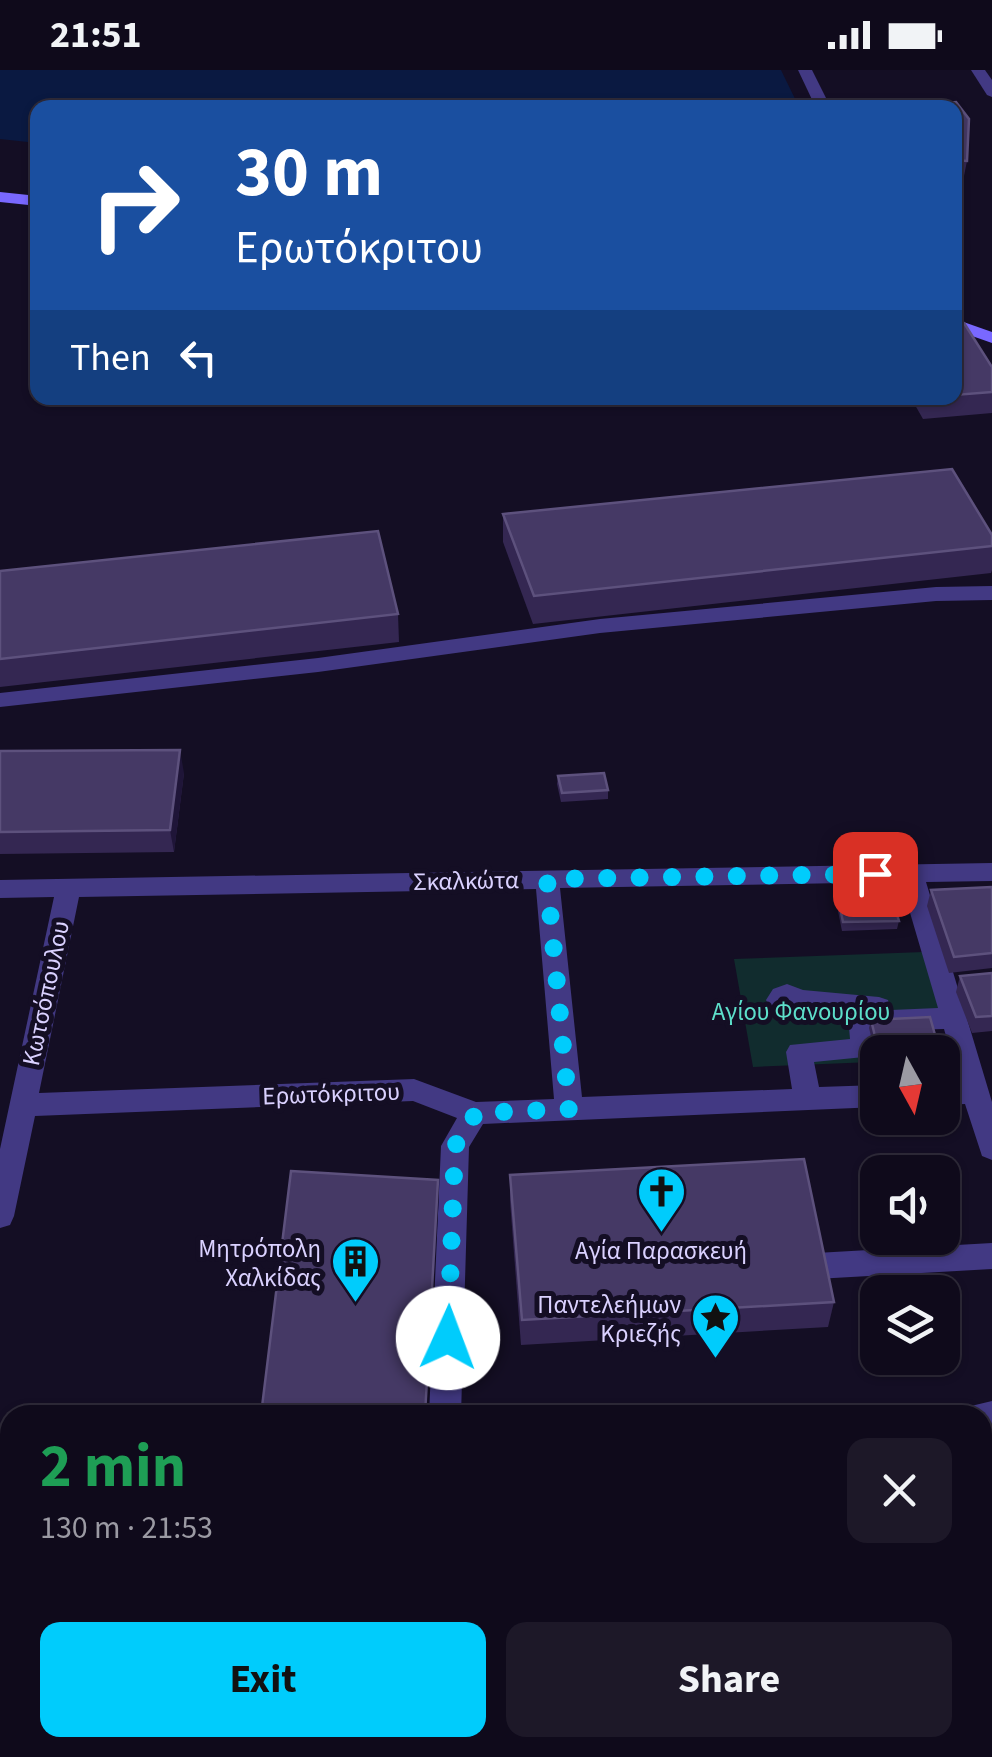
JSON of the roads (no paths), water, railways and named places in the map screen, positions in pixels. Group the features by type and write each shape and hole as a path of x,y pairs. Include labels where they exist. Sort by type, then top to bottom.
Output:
{"street":[{"path":"805,70 820,100"},
{"path":"978,70 992,92"},
{"path":"0,197 30,200"},
{"path":"962,327 988,336"},
{"path":"0,700 318,665 600,626 936,594 992,593"},
{"name":"Σκαλκώτα","path":"0,889 992,872"},
{"path":"911,873 983,1104 992,1148"},
{"path":"547,879 569,1109"},
{"name":"Κωτσόπουλου","path":"0,1216 68,888"},
{"path":"807,1099 793,1004 835,1001 856,1008 951,1011"},
{"path":"799,1052 865,1049 859,1021 951,1011"},
{"name":"Ερωτόκριτου","path":"20,1105 414,1090 476,1113 860,1097"},
{"path":"445,1405 455,1146 476,1113"},
{"path":"816,1266 992,1256"}],"water":[{"path":"0,70 781,70 796,100 30,100 30,142 0,139"}],"place":[{"name":"Αγία Παρασκευή","path":"661,1234"},
{"name":"Μητρόπολη Χαλκίδας","path":"356,1304"},
{"name":"Παντελεήμων Κριεζής","path":"716,1360"}],"park label":[{"name":"Αγίου Φανουρίου","path":"801,1011"}]}
